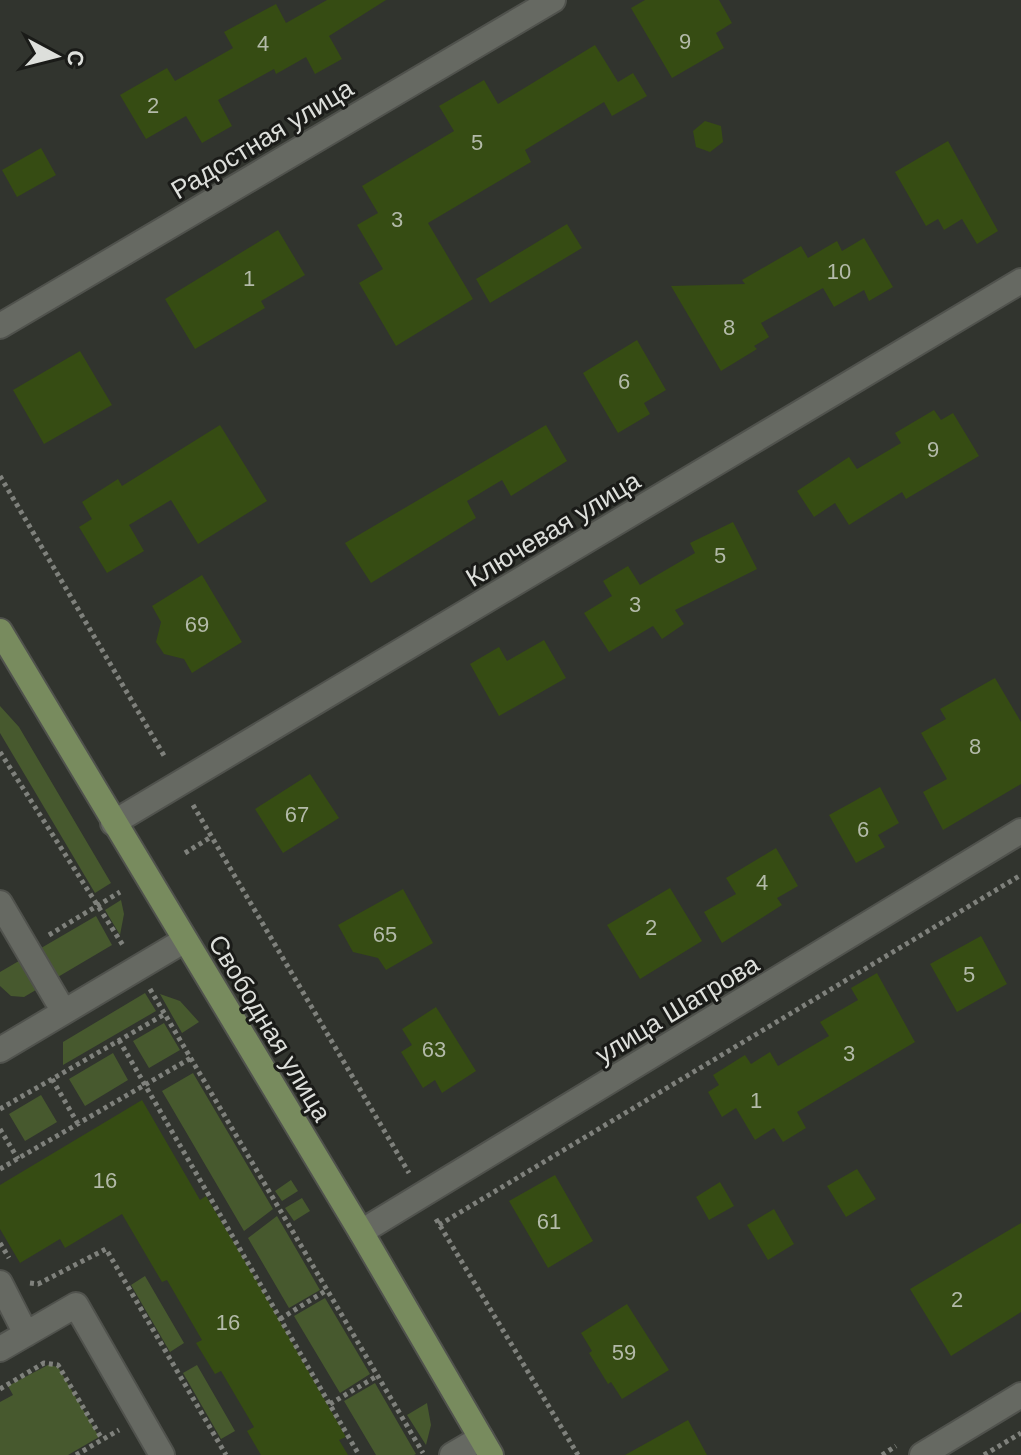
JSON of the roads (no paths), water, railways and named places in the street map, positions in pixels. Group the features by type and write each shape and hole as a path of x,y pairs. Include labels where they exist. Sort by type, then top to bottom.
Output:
{"main road":[{"name":"Свободная улица","path":"0,631 361,1232 486,1447"}],"street":[{"name":"Радостная улица","path":"0,326 553,0"},
{"name":"Ключевая улица","path":"113,823 1021,281"},
{"name":"улица Шатрова","path":"361,1232 1021,831"},
{"path":"0,903 64,1012"},
{"path":"0,1050 185,940"},
{"path":"13,1277 26,1334"},
{"path":"0,1349 76,1305 162,1455"},
{"path":"922,1455 1021,1395"},
{"path":"452,1455 486,1447"}]}
